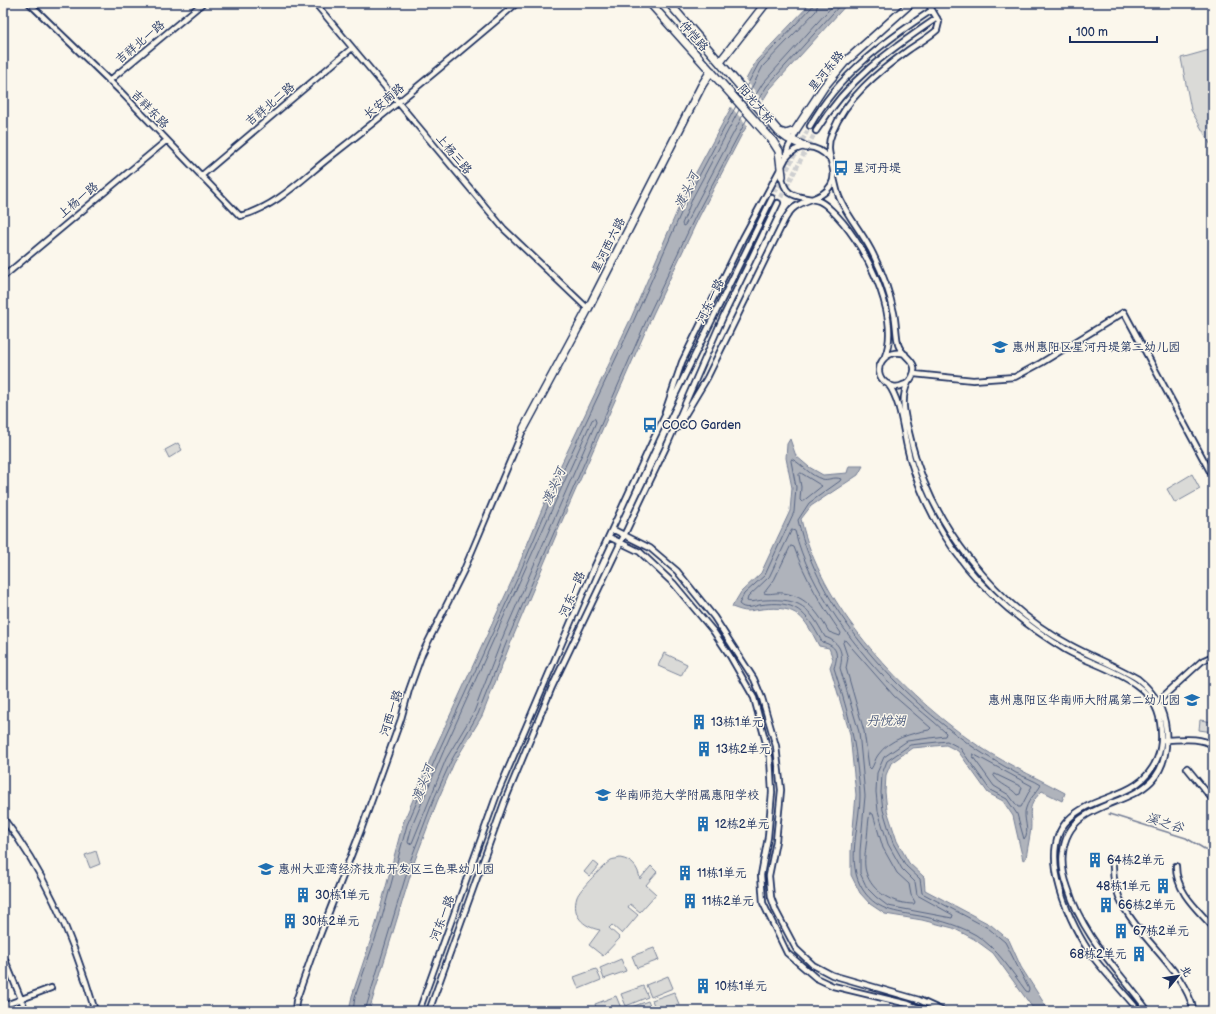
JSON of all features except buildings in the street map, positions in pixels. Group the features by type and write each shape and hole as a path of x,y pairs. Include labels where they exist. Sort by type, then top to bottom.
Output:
{"street":[{"name":"吉祥东路","path":"29,3 109,81 240,216 251,214 259,209"},
{"name":"吉祥北一路","path":"109,81 203,3"},
{"name":"上杨三路","path":"315,3 504,229 588,309"},
{"name":"长安南路","path":"259,209 275,200 398,104 517,3"},
{"name":"仲恺路","path":"650,3 723,83"},
{"name":"仲恺路","path":"669,3 720,62 730,76"},
{"path":"720,62 766,3"},
{"name":"星河东路","path":"778,131 786,134 792,132 804,119 824,87 844,63 911,3"},
{"path":"928,3 937,18 939,24 937,30 882,70 850,103 840,116 829,139 827,148 829,158 833,167 841,201 869,246 881,272 894,313 898,343 901,350 913,363 914,374 908,383 902,398 914,452 928,490 954,539 991,583 1016,608 1069,645 1138,679 1146,686 1158,701 1165,720 1163,760 1154,780 1136,793 1090,812 1077,820 1070,830 1063,852 1063,865 1066,881 1079,919 1097,946 1148,1011"},
{"path":"810,126 829,95 847,74 873,51 932,10"},
{"path":"816,131 834,105 861,74 937,18"},
{"name":"吉祥北二路","path":"201,176 352,48"},
{"name":"星河西六路","path":"524,428 588,309 702,85 711,71"},
{"name":"阳光大桥","path":"730,76 778,131"},
{"name":"阳光大桥","path":"723,83 772,140 779,151 783,163"},
{"path":"660,426 682,362 743,238 783,163 791,140 804,119"},
{"path":"778,131 791,140 806,147 815,148 823,152 829,158"},
{"name":"上杨一路","path":"3,277 166,140"},
{"path":"806,147 797,149 783,163 782,176 789,191 803,199 811,199 820,202 840,219 856,240 868,261 880,290 887,320 889,339 880,368 880,373 896,397 910,461 925,498 950,542 964,563 991,594 1034,629 1067,651 1106,668 1136,685 1147,696 1160,721 1164,740 1155,763 1145,778 1126,791 1077,812 1066,821 1061,829 1055,847 1056,870 1073,923 1093,957 1139,1011"},
{"path":"668,443 704,383 784,221 796,206 826,192 834,176"},
{"name":"河东一路","path":"419,1011 496,797 612,529 660,426 772,198"},
{"name":"河东一路","path":"429,1011 504,803 552,687 622,543 723,317 778,203"},
{"path":"914,374 973,380 1015,376 1041,363 1124,312 1213,477"},
{"path":"884,357 894,352 906,354"},
{"path":"888,384 897,387 908,383"},
{"name":"河西一路","path":"295,1011 296,1001 311,958 346,871 401,719 409,690 422,654 464,570 524,428"},
{"path":"612,529 650,548 666,559 695,592 736,650 754,679 762,698 776,746 781,790 776,841 769,876 771,897 776,911 796,949 813,965 832,975 906,996 942,1011"},
{"path":"609,537 640,552 656,566 698,612 730,656 754,698 771,765 772,792 768,837 761,875 763,903 787,953 816,978 834,986 908,1004 926,1011"},
{"path":"1153,705 1202,661 1213,656"},
{"path":"1164,740 1205,740 1213,745"},
{"path":"1187,768 1213,800"},
{"path":"3,818 23,846 53,900 71,943 95,1011"},
{"path":"1113,860 1112,874 1116,890 1124,908 1132,922 1177,974 1194,1011"},
{"path":"1176,866 1176,876 1180,888 1213,926"},
{"path":"3,955 26,1011"},
{"path":"3,1006 51,988"}],"shaded area":[{"path":"1213,49 1213,149 1191,110 1181,58"},
{"path":"178,443 182,450 169,458 165,450"},
{"path":"1192,474 1200,489 1175,503 1167,489"},
{"path":"664,653 687,664 681,676 658,666"},
{"path":"1200,720 1213,722 1213,732 1199,730"},
{"path":"96,851 100,864 90,868 85,855"},
{"path":"620,858 628,860 634,865 638,871 640,879 651,866 657,872 646,885 656,894 640,912 630,904 628,907 638,915 622,934 612,925 609,928 620,938 603,956 589,945 600,930 588,926 577,915 577,897 582,889 603,867 611,860"},
{"path":"593,861 599,866 590,877 584,872"},
{"path":"654,948 659,960 637,968 632,956"},
{"path":"621,959 626,971 604,979 600,968"},
{"path":"596,969 601,980 579,989 574,977"},
{"path":"668,976 673,988 651,997 646,985"},
{"path":"643,986 648,997 626,1006 621,994"},
{"path":"674,992 679,1004 656,1011 652,1000"},
{"path":"616,996 621,1008 612,1011 597,1011 595,1004"},
{"path":"648,1001 652,1011 627,1011 626,1009"}],"water":[{"name":"渡头河","path":"811,3 848,3 770,89 742,134 699,217 653,314 562,521 513,637 482,716 454,763 437,802 415,860 369,1011 349,1011 352,996 376,924 403,823 436,746 515,574 557,473 631,318 685,193 756,61"},
{"name":"丹悦湖","path":"790,439 796,456 809,467 823,475 847,473 849,466 863,466 858,475 811,506 801,519 811,551 825,582 843,613 865,642 914,694 967,738 1002,760 1065,793 1062,801 1042,791 1036,797 1030,812 1031,828 1026,858 1023,860 1013,816 1003,801 988,793 958,751 946,745 912,748 891,763 886,775 885,792 887,810 897,841 909,863 924,877 925,890 991,925 1009,940 1021,967 1049,1011 1035,1011 993,953 974,939 953,928 922,920 885,914 870,904 860,893 851,875 851,851 856,795 850,734 830,667 833,659 829,648 819,646 804,620 792,611 774,608 747,611 732,607 741,592 761,573 790,511 792,488 786,458 787,444"}],"pier":[{"path":"744,78 764,102 749,127 729,105"}],"waterway":[{"name":"溪之谷","path":"1109,814 1186,838 1213,854"}],"tunnel":[{"path":"772,198 810,126"},
{"path":"778,203 816,131"}],"place":[{"name":"星河丹堤","path":"841,168"},
{"name":"惠州惠阳区星河丹堤第二幼儿园","path":"1000,347"},
{"name":"COCO Garden","path":"650,425"},
{"name":"惠州惠阳区华南师大附属第二幼儿园","path":"1192,700"},
{"name":"13栋1单元","path":"699,722"},
{"name":"13栋2单元","path":"704,749"},
{"name":"华南师范大学附属惠阳学校","path":"603,795"},
{"name":"12栋2单元","path":"703,824"},
{"name":"64栋2单元","path":"1095,860"},
{"name":"惠州大亚湾经济技术开发区三色果幼儿园","path":"266,869"},
{"name":"11栋1单元","path":"685,873"},
{"name":"48栋1单元","path":"1163,886"},
{"name":"30栋1单元","path":"303,895"},
{"name":"11栋2单元","path":"690,901"},
{"name":"66栋2单元","path":"1106,905"},
{"name":"30栋2单元","path":"290,921"},
{"name":"67栋2单元","path":"1121,931"},
{"name":"68栋2单元","path":"1139,954"},
{"name":"10栋1单元","path":"703,986"}]}
